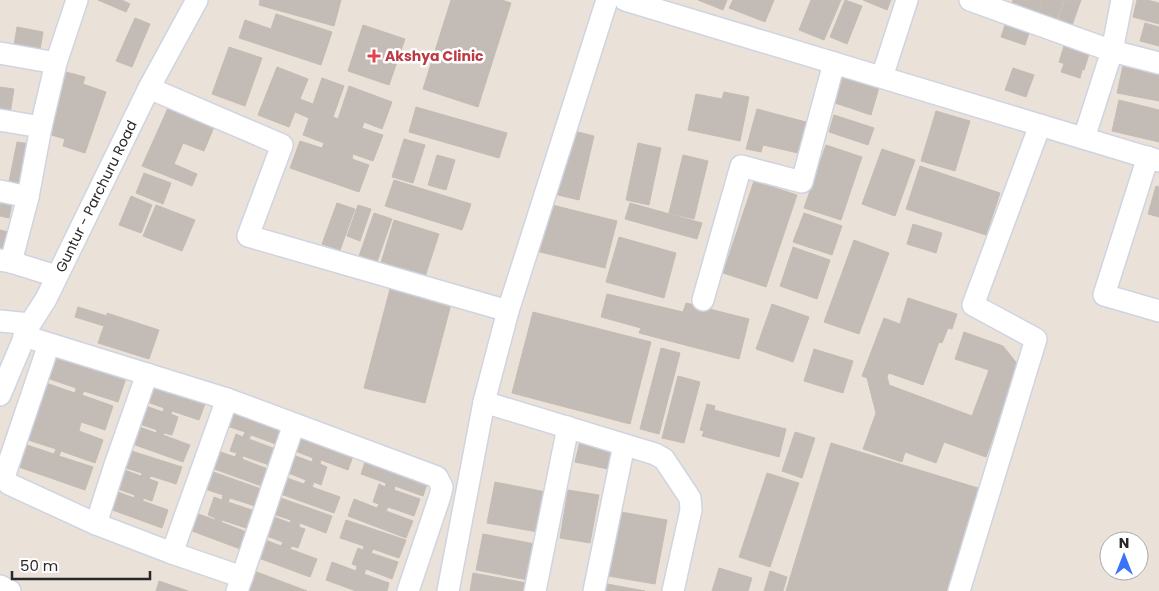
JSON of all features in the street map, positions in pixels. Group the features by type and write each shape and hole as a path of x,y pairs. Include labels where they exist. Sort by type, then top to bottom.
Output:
{"street":[{"path":"56,276 6,261 28,197 41,127 56,63 77,0"},
{"name":"Guntur - Parchuru Road","path":"1,390 27,330 46,298 150,88 197,0"},
{"path":"448,591 484,402 508,311 607,0"},
{"path":"625,0 1153,159 1104,295 1159,311"},
{"path":"882,77 907,0"},
{"path":"970,0 1112,51 1159,63"},
{"path":"1084,138 1112,51 1122,0"},
{"path":"0,53 56,63"},
{"path":"703,300 741,166 802,182 834,63"},
{"path":"150,88 282,145 248,236 508,311"},
{"path":"0,120 41,127"},
{"path":"959,591 1036,339 973,305 1040,125"},
{"path":"0,191 28,197"},
{"path":"0,321 27,330 49,344 227,400 437,476 442,487 440,496 408,591"},
{"path":"49,344 6,471 5,479 9,484 96,524 172,553 239,584 294,424"},
{"path":"96,524 147,374"},
{"path":"172,553 227,400"},
{"path":"484,402 655,454 664,459 690,498 691,510 673,591"},
{"path":"535,591 568,428"},
{"path":"594,591 624,445"},
{"path":"0,586 10,591"}],"building":[{"path":"98,0 122,0 130,4 126,12"},
{"path":"260,0 341,0 334,26 259,5"},
{"path":"451,0 502,0 511,3 478,107 423,89"},
{"path":"698,0 727,0 723,10"},
{"path":"733,0 774,0 765,22 729,8"},
{"path":"811,0 841,0 824,40 799,30"},
{"path":"845,0 862,6 847,44 830,37"},
{"path":"863,0 891,0 887,10"},
{"path":"1013,0 1042,0 1036,18 1010,8"},
{"path":"1043,0 1064,0 1055,25 1036,19"},
{"path":"1065,0 1081,0 1070,31 1056,26"},
{"path":"1137,0 1159,3 1159,24 1133,17"},
{"path":"276,14 332,32 321,65 239,38 245,20 271,29"},
{"path":"135,18 150,24 132,67 116,61"},
{"path":"1006,22 1030,30 1025,45 1001,37"},
{"path":"1145,23 1159,27 1159,46 1140,41"},
{"path":"363,25 405,39 389,85 348,71"},
{"path":"17,27 43,32 39,56 13,51"},
{"path":"1065,43 1090,51 1084,70 1059,62"},
{"path":"229,47 262,58 245,106 212,94"},
{"path":"1124,61 1159,69 1159,101 1117,93"},
{"path":"1064,64 1082,70 1080,78 1061,72"},
{"path":"277,67 308,79 300,99 313,104 322,78 344,86 333,117 338,119 349,86 392,102 382,129 364,122 362,128 383,135 373,161 353,154 352,159 369,165 359,192 290,168 300,141 322,148 324,143 303,135 309,118 295,112 289,127 258,115"},
{"path":"1013,68 1034,75 1026,97 1005,90"},
{"path":"66,72 85,77 83,84 106,92 85,153 63,146 65,139 48,134"},
{"path":"844,73 880,84 871,115 835,103"},
{"path":"0,87 14,89 10,114 0,112"},
{"path":"724,92 749,97 740,141 688,130 696,94 722,99"},
{"path":"1119,100 1159,110 1159,142 1112,131"},
{"path":"416,107 507,133 499,158 409,132"},
{"path":"168,108 214,127 204,151 183,143 174,164 197,174 192,186 142,166"},
{"path":"757,109 806,122 798,153 763,145 761,152 746,149"},
{"path":"936,111 970,121 955,171 921,161"},
{"path":"834,115 874,128 868,145 829,132"},
{"path":"570,130 594,136 579,200 554,194"},
{"path":"404,139 425,145 413,183 392,177"},
{"path":"17,142 31,144 23,184 9,182"},
{"path":"638,143 661,148 649,205 626,200"},
{"path":"826,145 862,157 841,220 804,208"},
{"path":"882,149 915,160 895,216 862,204"},
{"path":"437,155 455,160 446,190 428,185"},
{"path":"683,155 708,161 694,219 669,213"},
{"path":"920,166 1000,193 986,235 906,209"},
{"path":"144,173 171,183 163,204 136,193"},
{"path":"394,180 471,204 462,230 385,206"},
{"path":"754,181 797,195 766,287 723,273"},
{"path":"1156,186 1159,187 1159,217 1148,214"},
{"path":"3,196 13,198 9,218 0,216"},
{"path":"131,196 152,205 141,233 119,225"},
{"path":"337,203 355,209 340,250 322,244"},
{"path":"630,203 702,223 697,239 625,219"},
{"path":"548,204 617,221 605,268 536,251"},
{"path":"156,205 195,220 182,251 143,236"},
{"path":"358,205 371,209 360,241 347,236"},
{"path":"374,213 392,219 377,262 359,256"},
{"path":"804,213 842,226 832,255 793,242"},
{"path":"394,220 439,234 424,280 380,266"},
{"path":"913,224 942,233 936,253 907,244"},
{"path":"0,230 9,232 4,254 0,253"},
{"path":"619,237 676,253 664,298 606,282"},
{"path":"854,240 889,253 859,334 824,322"},
{"path":"793,247 830,260 817,299 780,286"},
{"path":"390,289 451,304 425,403 364,388"},
{"path":"607,294 683,312 686,303 749,319 739,359 639,333 641,328 601,317"},
{"path":"908,298 957,314 952,329 948,328 942,343 939,342 923,385 889,373 887,376 889,385 972,416 989,370 955,359 964,332 1003,346 1019,366 986,457 944,442 936,463 905,452 902,462 863,449 876,413 867,378 862,376 884,318 900,324"},
{"path":"772,304 809,317 793,362 756,349"},
{"path":"78,307 107,316 107,313 159,330 149,359 98,343 104,326 75,317"},
{"path":"533,312 651,342 630,424 512,393"},
{"path":"661,348 680,353 659,434 640,429"},
{"path":"814,349 853,361 843,393 804,381"},
{"path":"52,353 126,378 118,402 84,391 82,395 113,406 105,430 81,422 79,431 103,440 95,463 61,451 59,456 93,467 85,490 13,465 21,443 54,454 56,449 22,438 40,381 75,393 76,388 44,377"},
{"path":"678,376 700,382 684,443 662,438"},
{"path":"148,381 206,401 199,420 172,411 171,414 178,417 172,435 164,433 163,435 190,445 183,462 127,442 134,425 156,433 157,430 134,422 140,404 163,412 164,408 142,400"},
{"path":"707,404 715,406 714,410 786,429 779,457 702,436 704,431 700,430"},
{"path":"227,407 287,429 281,446 251,435 249,439 281,451 275,467 243,456 242,459 273,471 267,488 206,466 212,449 235,457 237,453 230,451 236,434 243,437 245,432 221,424"},
{"path":"795,432 815,438 802,478 782,471"},
{"path":"295,433 354,453 348,470 321,460 320,464 327,467 321,485 314,482 312,487 340,497 334,513 275,492 281,476 304,484 306,480 283,471 290,454 312,462 313,458 290,449"},
{"path":"580,441 613,448 608,469 575,462"},
{"path":"831,443 978,488 947,591 786,591"},
{"path":"125,449 182,467 176,484 151,476 149,479 158,482 152,501 143,498 143,501 168,510 162,528 104,507 110,489 134,498 135,495 112,487 119,468 141,476 142,473 119,466"},
{"path":"367,456 429,478 423,496 395,486 394,490 420,499 414,516 388,507 386,511 413,521 406,538 348,516 354,499 377,508 379,504 373,502 379,484 385,487 386,483 361,474"},
{"path":"205,469 264,490 258,507 230,498 228,502 255,511 249,529 222,520 221,522 249,533 243,550 184,528 190,511 215,520 215,518 208,515 214,497 222,500 223,495 199,487"},
{"path":"767,473 799,483 770,567 739,557"},
{"path":"495,482 546,492 538,532 487,523"},
{"path":"568,490 599,495 590,543 560,538"},
{"path":"275,496 332,516 326,533 300,523 299,527 305,529 298,548 292,546 290,549 317,559 310,577 253,556 260,538 281,546 283,542 261,534 269,515 290,523 291,520 270,513"},
{"path":"621,512 667,520 655,584 608,576"},
{"path":"346,520 406,540 399,558 373,549 371,553 398,562 392,579 366,569 364,574 389,583 387,591 356,591 326,580 332,562 356,571 357,566 352,564 358,548 363,550 364,546 340,538"},
{"path":"483,534 535,544 528,580 476,570"},
{"path":"719,568 752,578 748,591 712,591"},
{"path":"249,569 307,591 240,591"},
{"path":"770,571 787,577 783,591 764,591"},
{"path":"473,573 527,583 525,591 470,591"},
{"path":"159,581 188,591 156,591"},
{"path":"602,583 645,591 601,591"}],"place":[{"name":"Akshya Clinic","path":"374,56"}]}
